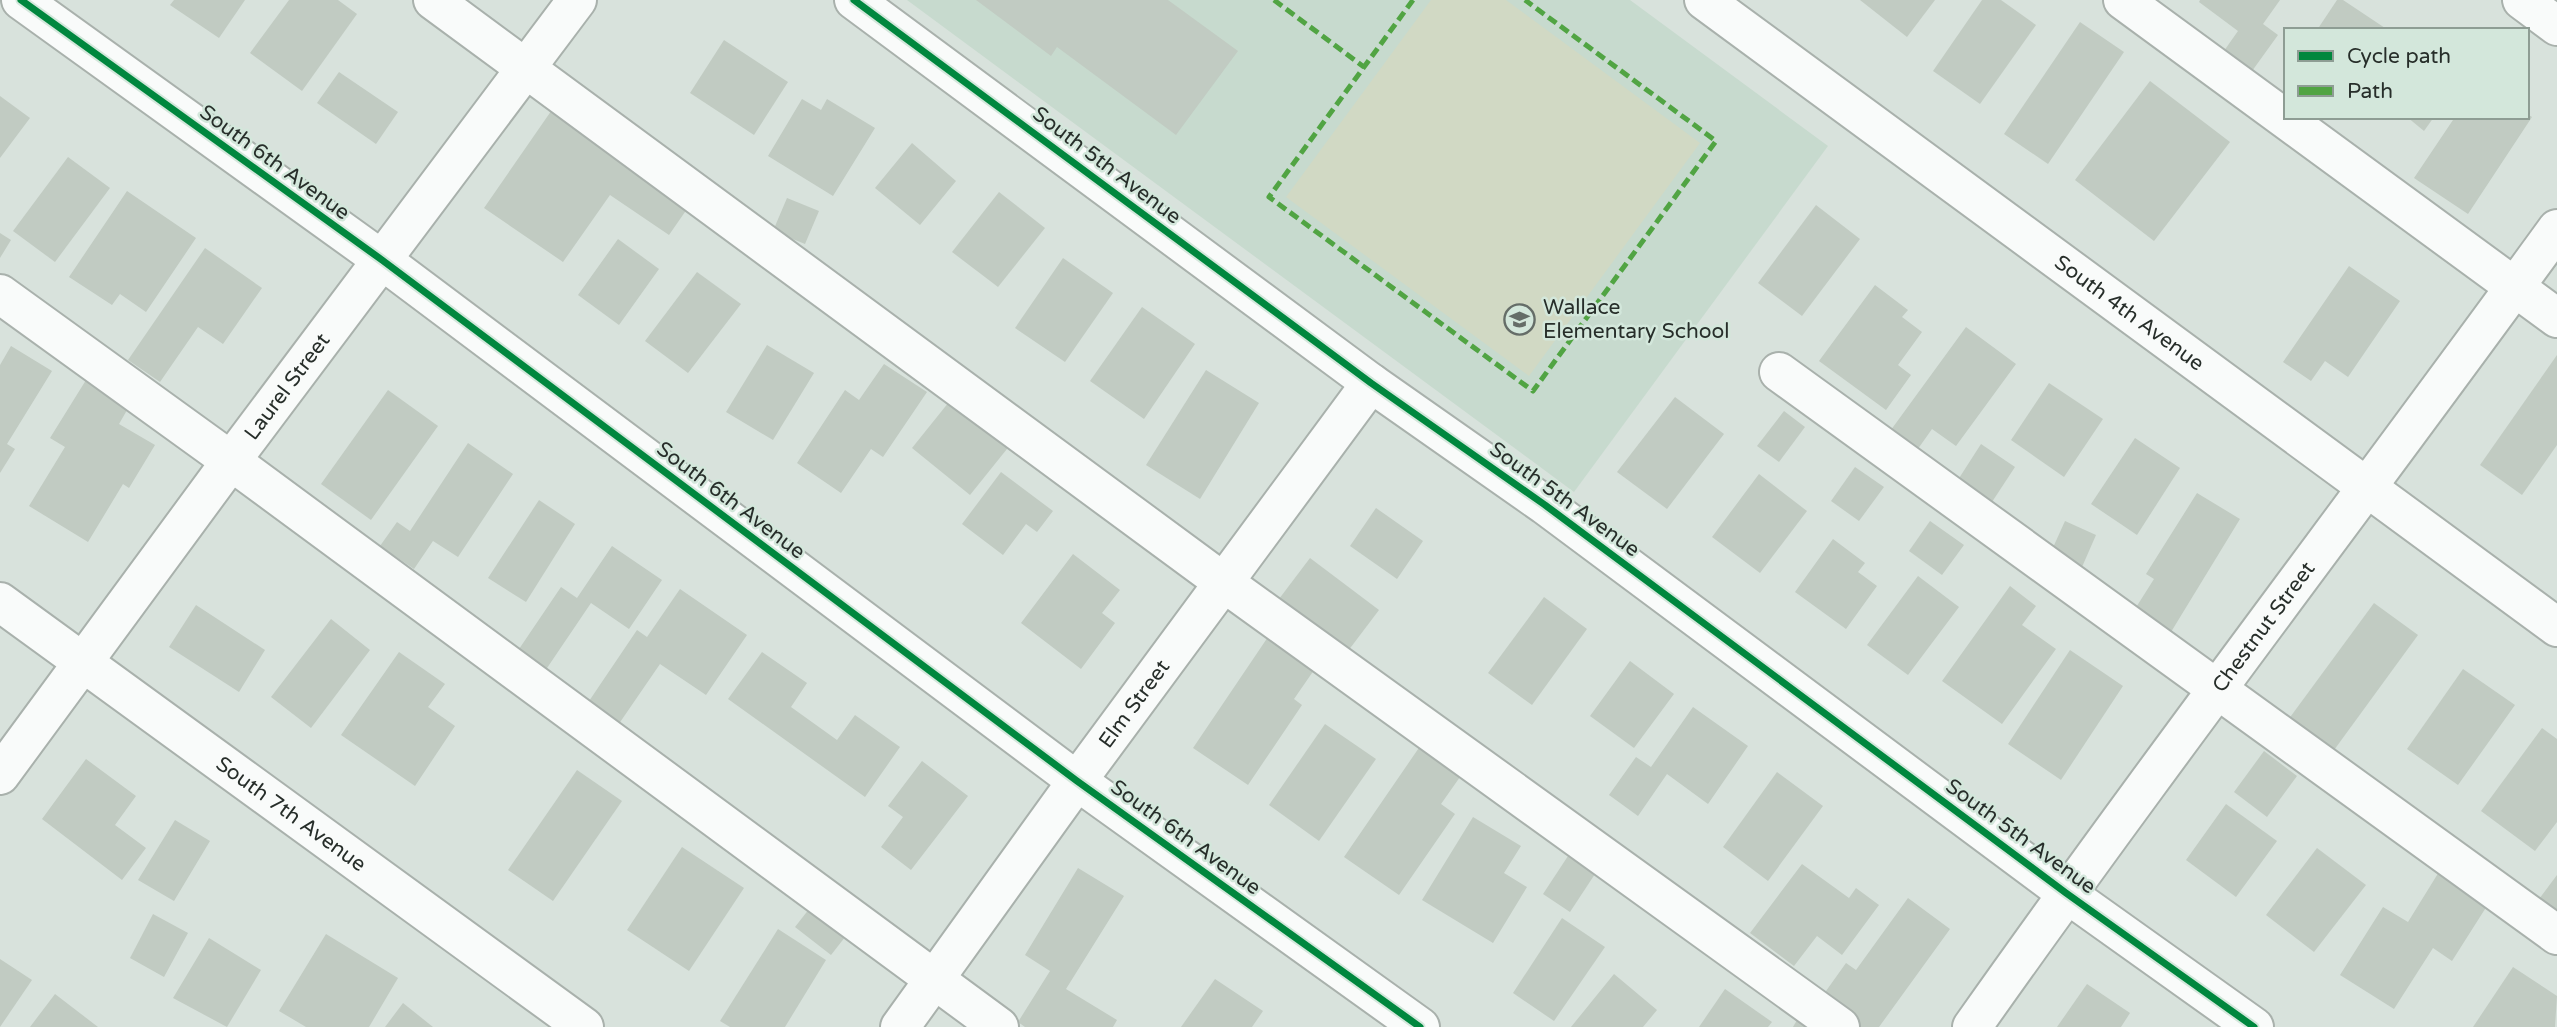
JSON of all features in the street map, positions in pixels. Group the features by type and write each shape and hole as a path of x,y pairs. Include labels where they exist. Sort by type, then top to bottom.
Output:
{"street":[{"name":"South 6th Avenue","path":"21,0 382,260 1077,781 1420,1027"},
{"path":"433,0 1223,582 1840,1027"},
{"name":"Laurel Street","path":"0,775 231,461 577,0"},
{"name":"South 5th Avenue","path":"854,0 1371,383 1545,505 2066,893 2254,1027"},
{"name":"South 4th Avenue","path":"1704,0 2557,627"},
{"path":"2123,0 2284,118"},
{"path":"2522,0 2557,26"},
{"path":"2286,119 2557,318"},
{"name":"Chestnut Street","path":"1972,1027 2066,893 2368,489 2557,229"},
{"path":"0,295 231,461 999,1027"},
{"path":"1779,372 2557,935"},
{"name":"Elm Street","path":"900,1027 1077,781 1371,383"},
{"name":"South 7th Avenue","path":"0,602 584,1027"}],"shaded area":[{"name":"Wallace Elementary School","path":"907,0 1630,0 1828,146 1574,492"},
{"path":"1431,0 1506,0 1700,143 1529,376 1286,197"}],"building":[{"path":"174,0 245,0 219,38 170,5"},
{"path":"289,0 338,0 357,14 302,91 250,53"},
{"path":"976,0 1168,0 1238,51 1176,135 1057,47 1051,56"},
{"path":"1860,0 1935,0 1907,37"},
{"path":"1982,0 2001,0 2036,25 1980,104 1933,71"},
{"path":"2280,0 2263,24 2278,35 2247,78 2219,58 2238,31 2199,2"},
{"path":"2337,0 2343,0 2385,28 2318,28"},
{"path":"2080,22 2124,52 2048,164 2004,134"},
{"path":"724,40 788,82 754,135 690,93"},
{"path":"339,72 398,112 376,144 317,103"},
{"path":"2150,81 2230,142 2154,241 2075,180"},
{"path":"0,96 30,118 0,158"},
{"path":"802,99 821,110 827,99 875,128 833,196 768,156"},
{"path":"556,104 694,199 669,235 610,195 563,262 484,208"},
{"path":"2532,117 2468,214 2414,178 2454,119"},
{"path":"2409,119 2433,119 2424,131"},
{"path":"912,143 956,181 920,225 875,188"},
{"path":"68,157 110,188 55,262 13,231"},
{"path":"127,191 196,238 146,312 120,294 112,305 69,277"},
{"path":"999,192 1045,228 998,287 952,252"},
{"path":"787,198 819,211 805,244 773,231"},
{"path":"1816,205 1860,239 1802,316 1758,283"},
{"path":"0,233 11,240 0,258"},
{"path":"618,239 659,269 619,325 578,295"},
{"path":"205,248 262,288 223,344 198,327 160,382 128,360"},
{"path":"1063,258 1113,293 1065,362 1015,328"},
{"path":"2349,266 2400,301 2348,377 2325,361 2311,381 2283,362"},
{"path":"697,272 741,304 688,373 645,341"},
{"path":"1875,285 1908,310 1902,317 1922,332 1898,365 1911,375 1886,410 1819,361"},
{"path":"1142,307 1195,344 1144,419 1090,381"},
{"path":"1966,327 2016,364 1956,446 1932,429 1915,453 1888,434"},
{"path":"767,345 814,373 773,440 726,412"},
{"path":"11,346 52,371 7,444 15,449 0,473 0,365"},
{"path":"2557,355 2557,445 2522,495 2480,465"},
{"path":"884,364 927,392 883,457 871,449 841,493 797,463 845,390 859,400"},
{"path":"1206,370 1259,403 1200,499 1146,465"},
{"path":"91,372 134,398 119,424 155,445 129,488 123,484 88,542 29,506 65,447 50,438"},
{"path":"2049,383 2103,419 2064,477 2011,440"},
{"path":"961,387 1019,434 970,495 912,448"},
{"path":"388,390 438,426 371,520 321,484"},
{"path":"1675,397 1724,434 1667,509 1617,472"},
{"path":"1784,411 1805,427 1779,462 1757,446"},
{"path":"2135,438 2180,468 2137,535 2091,504"},
{"path":"468,443 513,474 458,557 433,541 414,569 380,546 397,522 410,531"},
{"path":"1981,444 2015,467 1988,508 1954,486"},
{"path":"1855,467 1884,487 1859,521 1831,501"},
{"path":"1001,472 1053,511 1037,532 1026,524 1003,555 962,524"},
{"path":"1759,474 1807,511 1760,573 1712,537"},
{"path":"2197,493 2240,519 2171,632 2135,609 2154,579 2146,574"},
{"path":"539,500 575,524 526,602 488,578"},
{"path":"1376,508 1423,541 1397,579 1350,546"},
{"path":"1930,521 1964,545 1942,575 1909,551"},
{"path":"2065,521 2096,535 2082,567 2051,552"},
{"path":"1833,539 1865,563 1858,572 1877,586 1846,629 1795,592"},
{"path":"612,546 662,580 629,629 591,603 545,671 517,652 561,587 577,598"},
{"path":"1073,554 1120,590 1102,613 1115,623 1081,669 1021,623"},
{"path":"1310,558 1379,610 1348,651 1279,599"},
{"path":"1918,576 1959,607 1908,675 1867,645"},
{"path":"2010,586 2036,606 2022,625 2056,649 2002,724 1942,681"},
{"path":"680,589 747,635 706,695 660,664 614,731 583,710 637,630 647,637"},
{"path":"1544,597 1587,629 1532,705 1488,673"},
{"path":"2374,603 2418,635 2329,757 2285,724"},
{"path":"196,605 265,650 239,692 169,647"},
{"path":"331,619 370,650 311,728 271,697"},
{"path":"1274,628 1321,660 1294,699 1302,705 1248,785 1193,748"},
{"path":"2070,650 2123,686 2061,780 2008,744"},
{"path":"399,652 445,684 428,707 455,726 415,786 341,735"},
{"path":"762,652 807,683 791,707 837,740 855,715 900,747 865,797 728,699"},
{"path":"1630,661 1674,694 1634,748 1590,716"},
{"path":"2463,669 2515,705 2458,785 2407,749"},
{"path":"1693,707 1748,746 1708,804 1667,774 1638,816 1609,795 1636,757 1651,767"},
{"path":"1325,724 1376,759 1319,841 1269,805"},
{"path":"2542,728 2557,739 2557,822 2535,851 2481,811"},
{"path":"1425,739 1467,767 1441,804 1455,814 1399,895 1344,857"},
{"path":"2264,751 2297,776 2267,817 2234,792"},
{"path":"86,759 136,796 115,825 146,848 122,880 42,819"},
{"path":"922,761 968,796 911,870 881,847 903,817 888,806"},
{"path":"577,770 622,801 553,901 508,870"},
{"path":"1777,772 1823,806 1768,881 1723,847"},
{"path":"2226,804 2277,841 2236,897 2186,860"},
{"path":"1473,817 1521,846 1504,873 1527,887 1493,943 1422,900"},
{"path":"175,820 210,841 174,901 138,880"},
{"path":"682,847 744,888 689,971 627,930"},
{"path":"2317,848 2366,885 2314,952 2266,915"},
{"path":"1568,856 1595,874 1570,912 1543,894"},
{"path":"1802,864 1849,898 1856,888 1879,905 1842,955 1817,936 1794,966 1750,933"},
{"path":"2442,867 2492,898 2452,961 2433,948 2394,1009 2340,975 2383,907 2408,922"},
{"path":"1078,868 1124,896 1066,989 1117,1020 1113,1027 1025,1027 1018,1022 1050,971 1025,955"},
{"path":"2557,875 2557,912 2539,899"},
{"path":"1908,898 1950,929 1879,1027 1860,1027 1821,998 1846,963 1856,970"},
{"path":"813,904 849,932 831,955 795,927"},
{"path":"153,914 188,933 164,977 130,958"},
{"path":"1562,918 1605,947 1554,1021 1513,993"},
{"path":"778,929 826,960 785,1027 730,1027 720,1021"},
{"path":"326,934 398,978 369,1027 306,1027 279,1011"},
{"path":"209,938 261,970 227,1027 173,998"},
{"path":"0,959 32,980 0,1027"},
{"path":"2513,967 2557,996 2555,1027 2473,1027"},
{"path":"1614,974 1657,1010 1643,1027 1571,1027"},
{"path":"1215,979 1263,1011 1252,1027 1181,1027"},
{"path":"2087,984 2130,1013 2121,1027 2057,1027"},
{"path":"1725,989 1772,1022 1768,1027 1699,1027"},
{"path":"55,994 98,1027 30,1027"},
{"path":"403,1003 433,1027 385,1027"},
{"path":"1797,1020 1808,1027 1793,1027"}],"marked path":[{"path":"1274,0 1364,67"},
{"path":"1413,0 1269,197 1533,391 1716,141 1525,0"}],"cycle path":[{"path":"21,0 382,260 1077,781 1420,1027"},
{"path":"854,0 1371,383 1545,505 2066,893 2254,1027"}],"place":[{"name":"Wallace Elementary School","path":"1520,319"}]}
